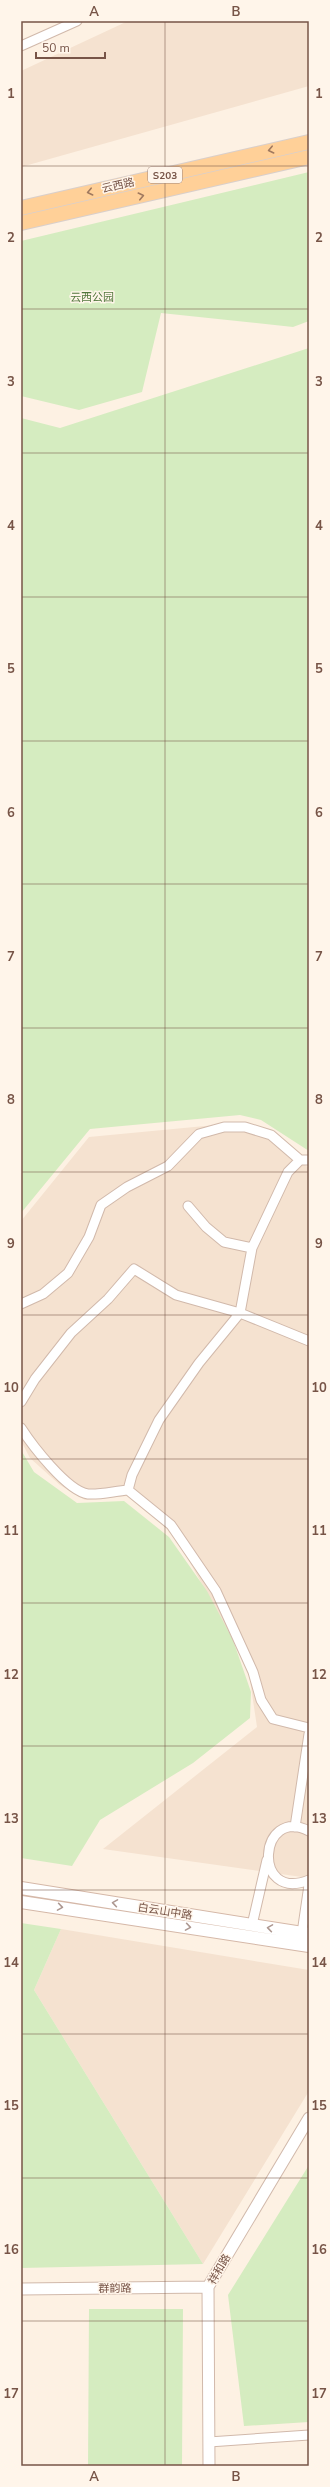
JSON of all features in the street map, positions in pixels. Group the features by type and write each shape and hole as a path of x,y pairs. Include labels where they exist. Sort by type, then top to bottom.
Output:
{"main road":[{"name":"云西路","path":"21,208 309,142"},
{"name":"云西路","path":"21,223 309,157"},
{"name":"白云山中路","path":"21,1888 306,1934"},
{"name":"白云山中路","path":"21,1902 309,1946"}],"street":[{"path":"21,46 77,21"},
{"path":"21,1304 43,1294 68,1273 89,1237 101,1205 127,1186 168,1166 199,1134 224,1127 245,1127 272,1135 305,1160 288,1172 252,1248 240,1313 199,1363 159,1420 132,1475 128,1490"},
{"path":"188,1206 206,1227 224,1242 252,1248"},
{"path":"21,1402 35,1379 70,1333 108,1300 134,1269 176,1295 240,1313 309,1341"},
{"path":"21,1428 38,1454 65,1480 87,1494 128,1490 171,1525 216,1591 253,1672 261,1700 273,1719 309,1728"},
{"path":"295,1827 309,1734"},
{"path":"252,1925 269,1845 277,1833 295,1827 309,1831"},
{"path":"267,1859 272,1872 283,1881 296,1884 309,1880"},
{"path":"306,1934 309,1886"},
{"name":"祥和路","path":"209,2466 208,2287 309,2118"},
{"name":"群韵路","path":"21,2289 208,2287"},
{"path":"209,2442 309,2435"}],"shaded area":[{"path":"128,21 309,21 309,86 21,167 21,71"},
{"path":"247,1122 309,1168 309,1878 103,1849 257,1727 248,1667 183,1550 166,1528 127,1496 85,1500 60,1485 30,1458 21,1441 21,1221 89,1137"},
{"path":"61,1929 309,1970 309,2091 203,2264 34,1990"}],"green space":[{"name":"云西公园","path":"309,172 309,321 293,327 161,313 142,392 79,410 21,396 21,241"},
{"path":"309,348 309,1151 261,1120 240,1115 90,1129 21,1213 21,418 60,428"},
{"path":"21,1450 34,1472 77,1503 124,1501 169,1537 207,1591 233,1640 251,1692 250,1718 193,1763 100,1820 72,1866 21,1858"},
{"path":"21,1923 61,1929 34,1990 203,2264 21,2268"},
{"path":"309,2165 309,2422 244,2426 228,2295"},
{"path":"89,2309 183,2309 182,2466 88,2466"}]}
